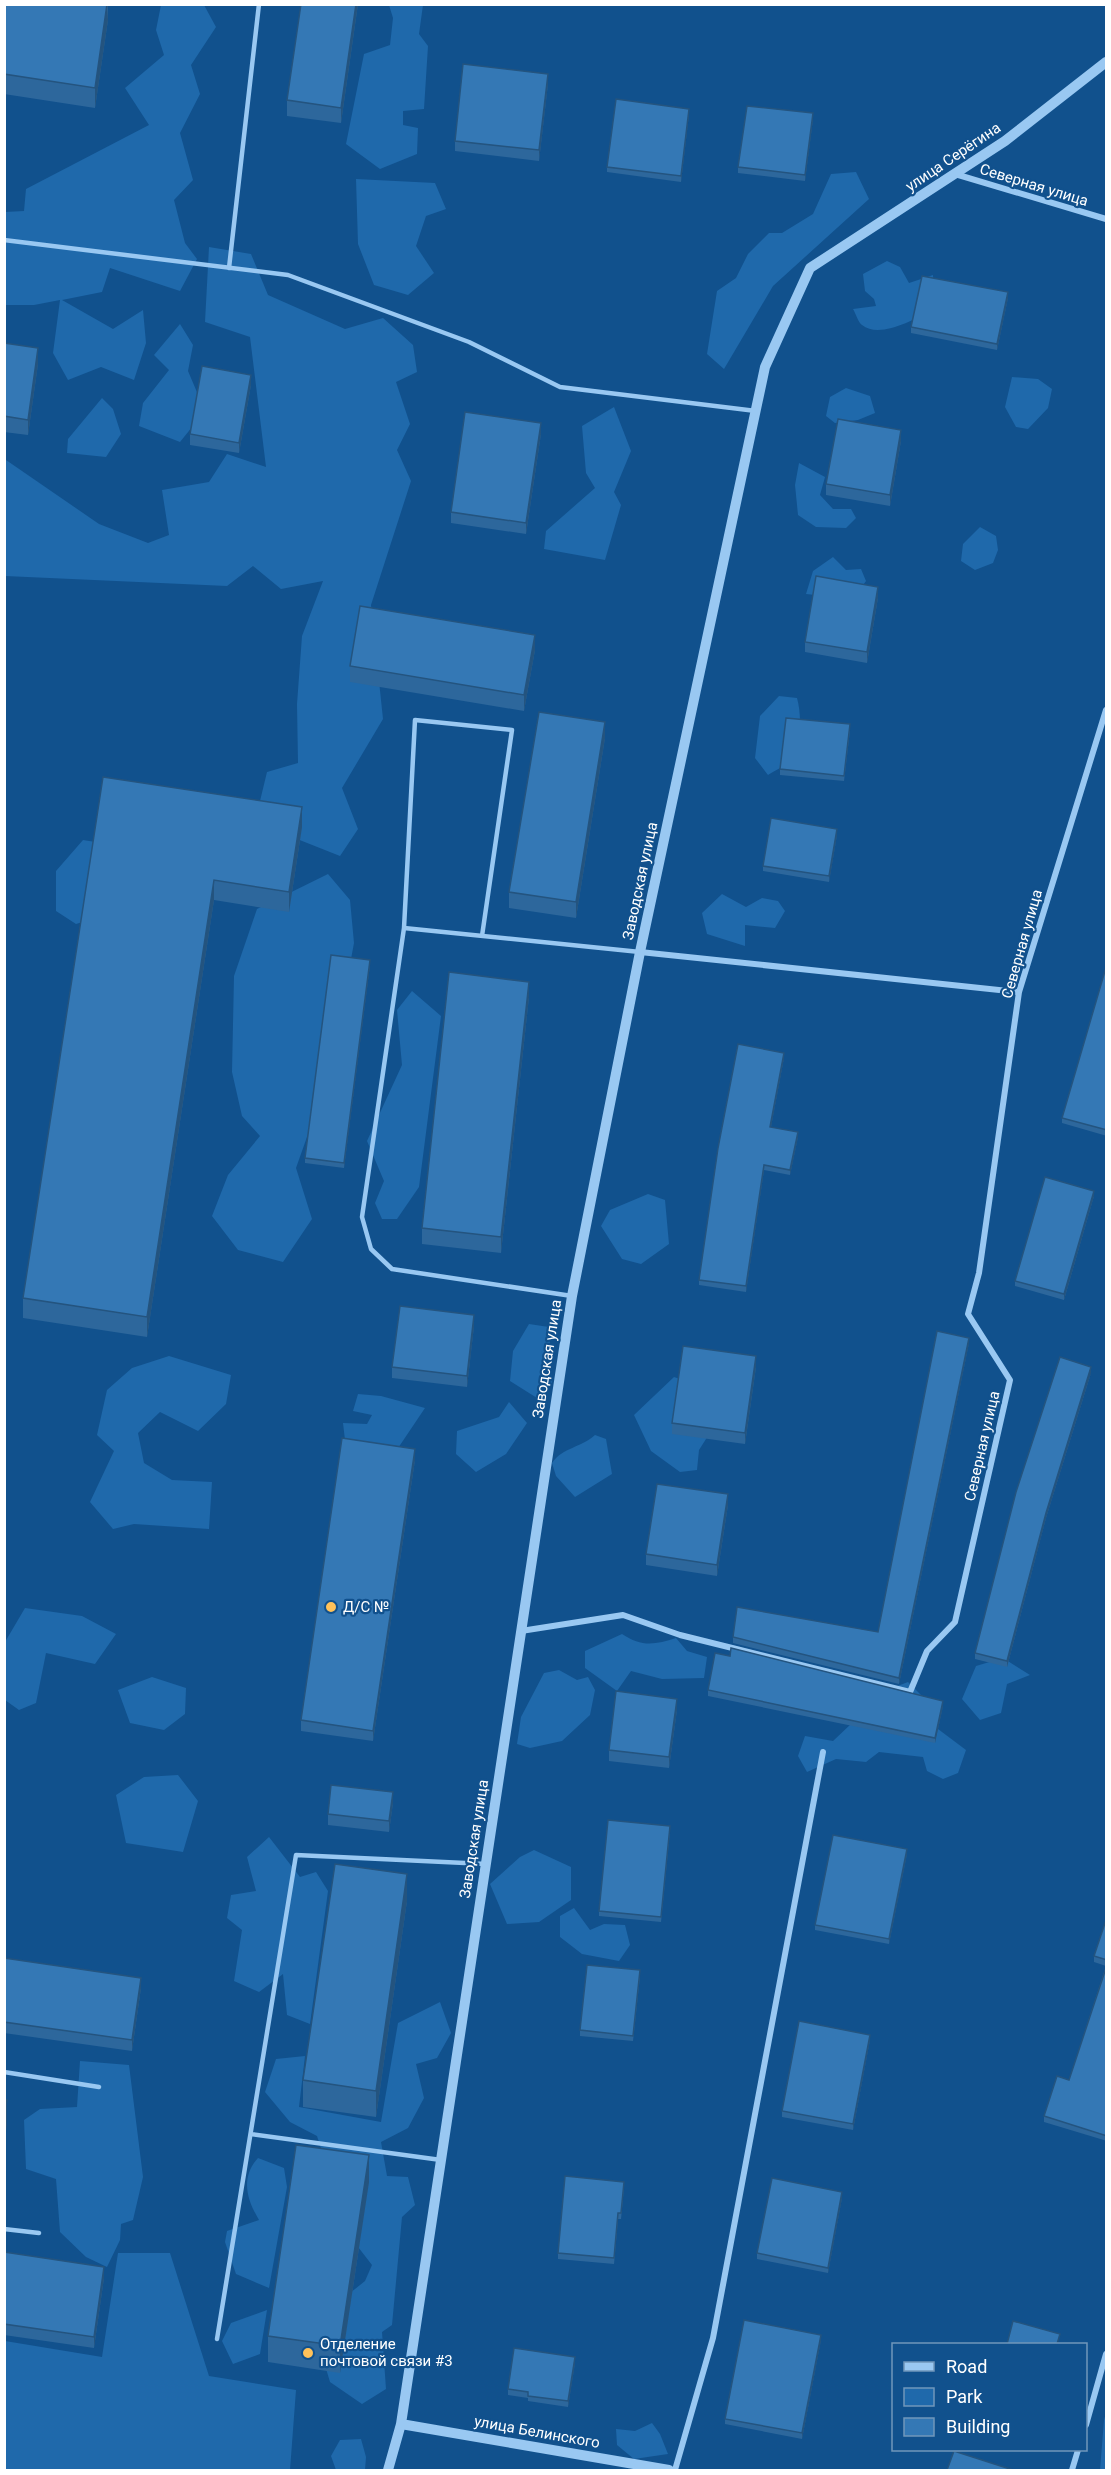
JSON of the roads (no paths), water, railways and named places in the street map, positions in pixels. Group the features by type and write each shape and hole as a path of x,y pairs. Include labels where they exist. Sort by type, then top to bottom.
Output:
{"street":[{"name":"улица Серёгина","path":"810,268 1005,141 1107,62"},
{"name":"Северная улица","path":"955,174 1107,219"},
{"name":"Заводская улица","path":"388,2470 401,2424 572,1296 639,952 765,367 810,268"},
{"name":"Северная улица","path":"521,1631 623,1616 680,1635 910,1692 927,1651 955,1622 1010,1380 968,1314 980,1274 1019,992 1107,710"},
{"path":"639,952 1019,992"},
{"path":"675,2470 713,2338 823,1752"},
{"path":"1087,2422 1107,2354"},
{"name":"улица Белинского","path":"401,2424 669,2470"},
{"path":"1072,2470 1078,2451"}],"lane":[{"path":"229,268 259,4"},
{"path":"4,240 288,275 469,342 560,387 756,411"},
{"path":"482,936 512,730 415,720 404,928 362,1216 370,1249 392,1269 572,1296"},
{"path":"404,928 639,952"},
{"path":"218,2339 296,1855 486,1864"},
{"path":"4,2072 99,2086"},
{"path":"251,2134 441,2160"},
{"path":"4,2229 39,2233"}],"place":[{"name":"Д/С №","path":"331,1607"},
{"name":"Отделение почтовой связи #3","path":"308,2353"}]}
